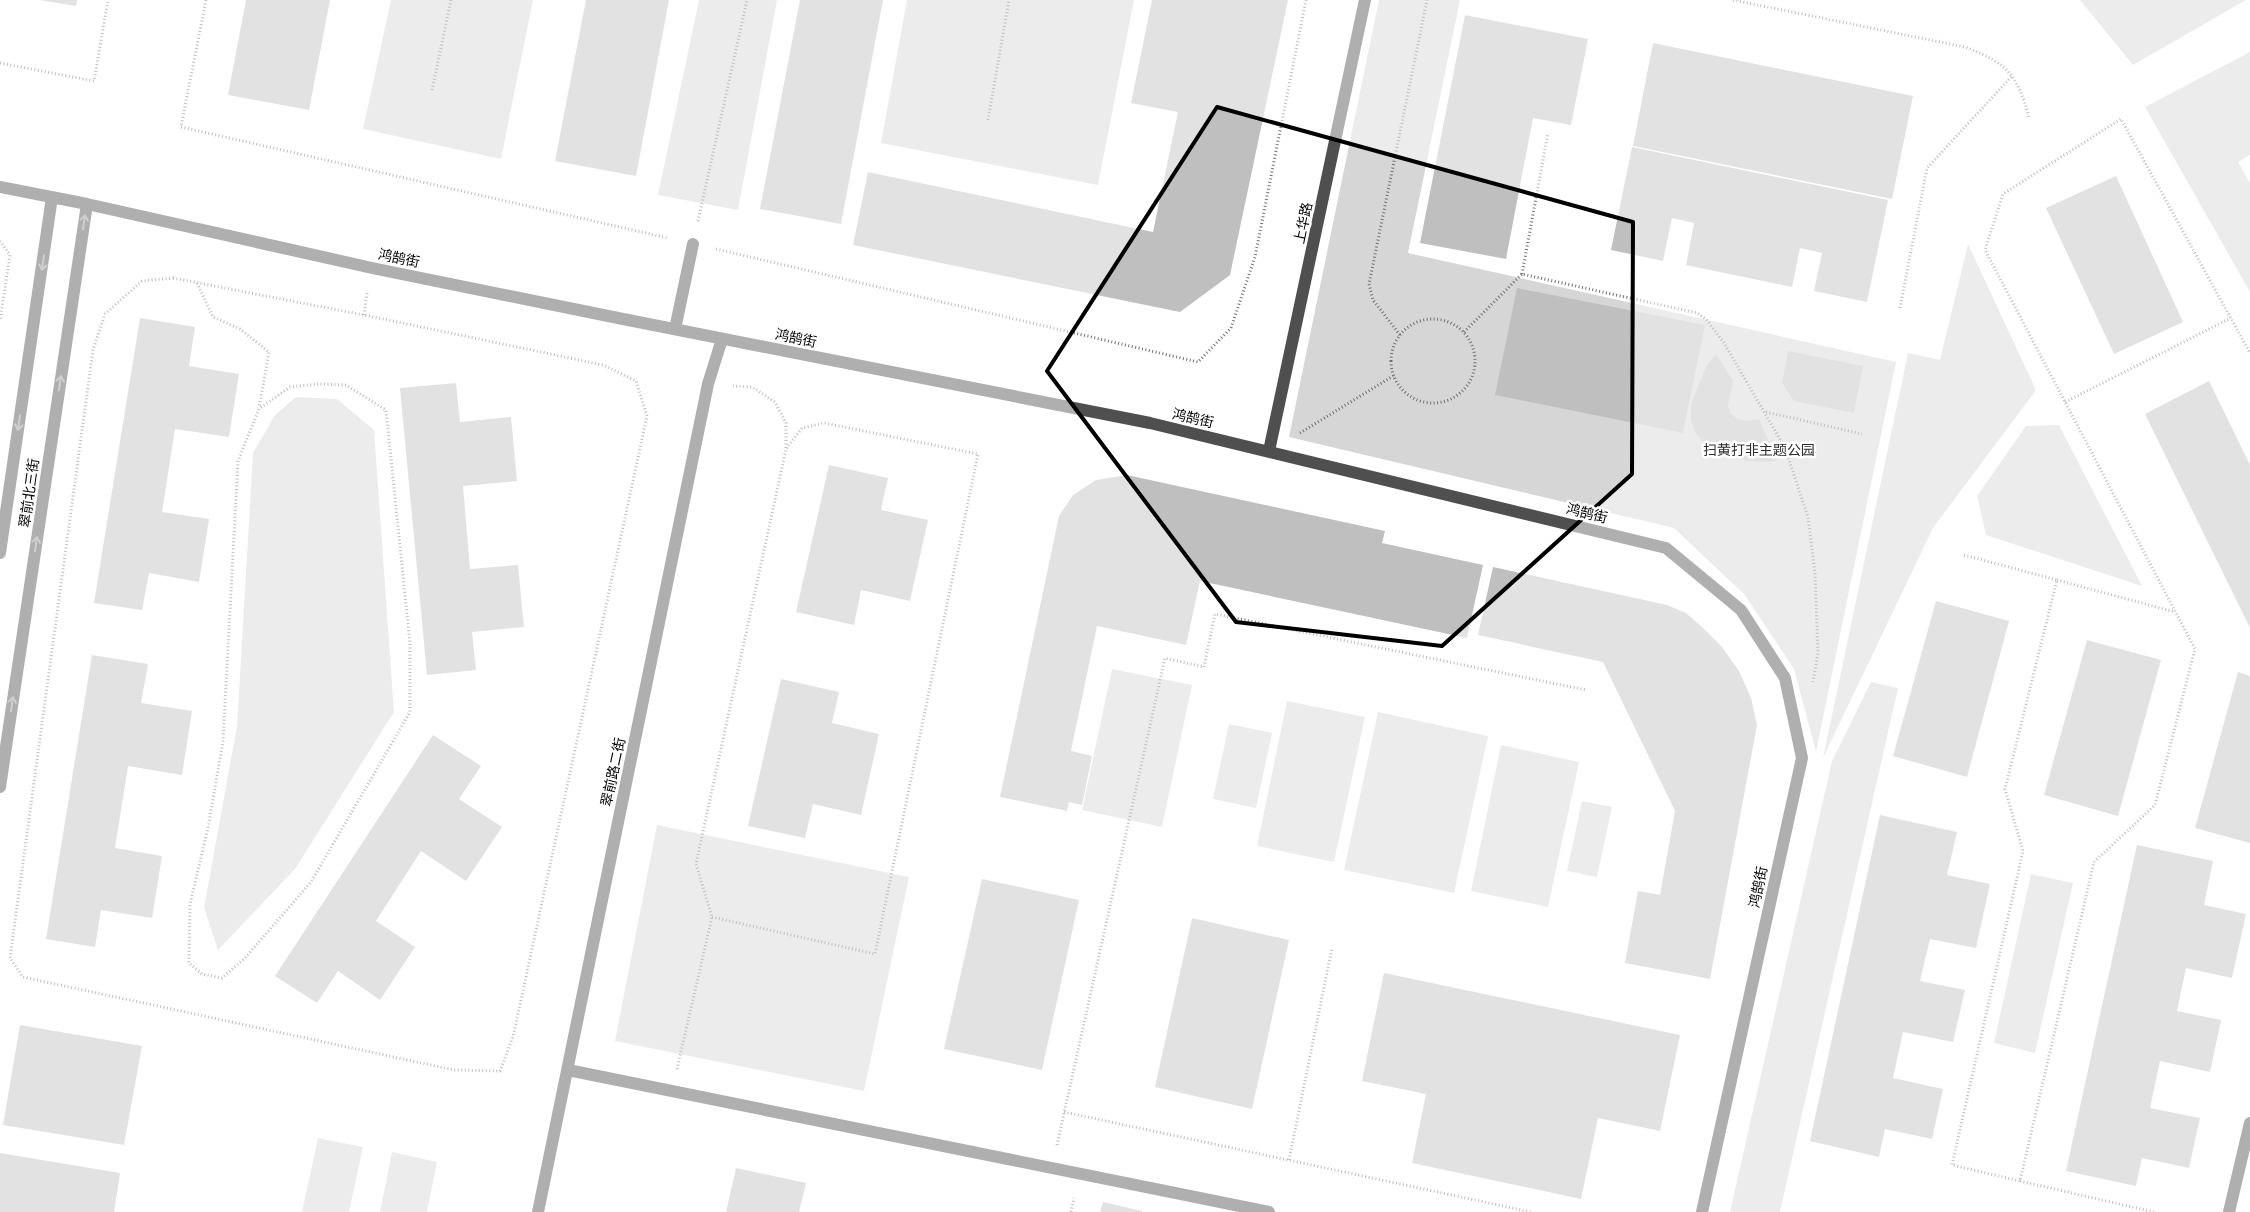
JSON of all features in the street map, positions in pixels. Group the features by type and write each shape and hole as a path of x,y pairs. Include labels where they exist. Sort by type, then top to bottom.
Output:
{"street":[{"name":"上华路","path":"1270,451 1365,0"},
{"name":"鸿鹄街","path":"0,187 87,204 372,268 1150,423 1666,548 1741,610 1785,678 1802,758 1702,1212"},
{"name":"翠前北三街","path":"0,553 52,197"},
{"name":"翠前北三街","path":"0,787 87,204"},
{"path":"674,329 693,244"},
{"name":"翠前路二街","path":"538,1212 708,384 722,338"},
{"path":"568,1070 1269,1212"},
{"path":"2230,1212 2250,1123"}],"path":[{"path":"0,63 94,81 108,0"},
{"path":"206,0 181,127 1198,362 1232,328 1255,257 1306,0"},
{"path":"432,90 451,0"},
{"path":"693,244 747,0"},
{"path":"988,120 1009,0"},
{"path":"1400,335 1373,300 1369,284 1427,0"},
{"path":"1733,0 1965,47 1987,56 2013,75 2019,85 2029,117"},
{"path":"1900,308 1927,168 2013,75"},
{"path":"2020,1180 2094,862 2155,805 2195,649 1985,250 2004,194 2121,119 2250,353"},
{"path":"1464,332 1522,274 1548,133"},
{"path":"0,241 10,255 0,321"},
{"path":"1522,274 1697,313 1702,316 1724,343 1785,448 1808,518 1815,574 1818,654 1809,702 1792,712"},
{"path":"173,278 196,283 364,315 603,365 636,381 647,416 513,1037 500,1071 454,1070 22,977 10,958 93,350 105,314 142,281 173,278"},
{"path":"196,283 213,317 240,329 269,352 259,409 238,461 223,741 208,828 190,904 189,963 202,974 222,978 245,958 311,882 410,712 410,644 386,410 346,385 317,384 290,387 259,409"},
{"path":"2065,402 2230,318"},
{"path":"1438,319 1452,324 1464,332 1472,344 1475,357 1474,371 1469,383 1461,394 1449,401 1435,404 1409,397 1399,388 1393,376 1391,362 1393,347 1400,335 1410,326 1424,320 1438,319"},
{"path":"1270,451 1393,376"},
{"path":"672,1091 712,917 696,864 786,449 786,423 775,402 752,387 708,384"},
{"path":"1765,412 1862,434"},
{"path":"712,917 875,954 978,454 824,423 802,428 786,449"},
{"path":"1964,555 2175,612"},
{"path":"2057,580 2005,789 2023,852 1952,1165 2154,1212"},
{"path":"1052,1168 1165,658 1204,667 1215,614 1586,690"},
{"path":"1289,1160 1332,948"},
{"path":"1064,1112 1531,1212"}],"highlighted area":[{"path":"1217,107 1633,222 1632,474 1442,646 1236,622 1047,371"}],"green space":[{"path":"391,0 533,0 501,159 363,129"},
{"path":"699,0 777,0 738,210 658,195"},
{"path":"907,0 1134,0 1098,185 881,143"},
{"name":"扫黄打非主题公园","path":"1379,0 1460,0 1408,253 1896,362 1816,752 1794,669 1744,594 1674,528 1289,437"},
{"path":"2080,0 2246,0 2133,65"},
{"path":"2250,52 2250,155 2238,162 2250,183 2250,292 2145,107"},
{"path":"1968,244 2036,390 1933,528 1823,758 1908,353 1940,360"},
{"path":"296,397 337,399 374,430 394,712 295,869 218,950 204,908 237,726 253,453 275,415"},
{"path":"2059,425 2142,586 1986,535 1977,496 2026,426"},
{"path":"1112,669 1192,685 1162,827 1082,810"},
{"path":"1871,682 1898,688 1780,1212 1730,1212 1832,761"},
{"path":"1287,701 1365,717 1334,862 1257,846"},
{"path":"1378,712 1488,736 1454,893 1344,870"},
{"path":"1229,724 1272,733 1256,808 1213,799"},
{"path":"1501,745 1579,762 1548,907 1471,891"},
{"path":"1582,801 1612,807 1597,877 1567,871"},
{"path":"657,825 909,877 864,1091 615,1041"},
{"path":"2031,874 2073,883 2035,1053 1994,1043"},
{"path":"318,1138 363,1147 349,1212 302,1212"},
{"path":"392,1152 437,1162 427,1212 380,1212"}],"building":[{"path":"39,0 77,0 76,6"},
{"path":"246,0 330,0 309,110 228,95"},
{"path":"586,0 669,0 636,176 555,161"},
{"path":"800,0 883,0 841,224 760,209"},
{"path":"1152,0 1288,0 1230,275 1180,312 853,245 868,172 1153,232 1178,112 1131,103"},
{"path":"1465,15 1588,39 1571,125 1533,118 1506,259 1420,243"},
{"path":"1653,43 1913,96 1892,199 1633,146"},
{"path":"1632,147 1888,200 1867,302 1814,291 1822,253 1800,248 1792,287 1686,265 1694,223 1672,218 1663,261 1611,250"},
{"path":"2116,176 2183,322 2114,354 2046,208"},
{"path":"1517,288 1705,325 1683,433 1495,395"},
{"path":"140,318 195,327 189,366 239,374 229,437 175,429 162,512 209,519 199,582 149,573 142,610 94,603"},
{"path":"1788,351 1863,366 1854,413 1794,401 1782,383"},
{"path":"1716,354 1733,381 1728,406 1731,414 1738,419 1748,421 1759,419 1777,460 1771,462 1747,461 1712,448 1702,441 1695,432 1691,420 1691,404 1706,367"},
{"path":"2209,381 2250,465 2250,628 2145,414"},
{"path":"456,383 460,422 511,417 517,481 463,486 470,569 518,565 524,627 472,632 476,670 427,675 400,388"},
{"path":"829,465 888,478 881,510 928,520 910,601 861,590 854,625 796,612"},
{"path":"1127,475 1385,531 1382,543 1483,565 1467,638 1200,581 1186,645 1097,626 1071,751 1092,756 1082,805 1069,802 1067,811 1000,797 1059,516 1073,495 1096,480"},
{"path":"1493,567 1667,605 1686,613 1722,647 1739,671 1751,698 1757,725 1710,979 1625,963 1638,891 1660,895 1675,811 1603,662 1478,635"},
{"path":"1936,601 2009,621 1967,777 1893,756"},
{"path":"2087,640 2161,660 2118,816 2044,795"},
{"path":"92,655 148,664 141,703 192,711 182,775 128,766 115,848 162,856 152,918 101,910 95,947 46,939"},
{"path":"2238,672 2250,676 2250,843 2195,828"},
{"path":"781,679 839,692 832,723 879,734 861,815 813,804 805,838 748,826"},
{"path":"433,735 481,766 459,799 502,827 466,881 421,851 376,921 415,947 380,1000 338,971 317,1003 275,976"},
{"path":"1880,815 1957,832 1947,875 1990,884 1976,948 1930,939 1920,981 1965,990 1953,1042 1903,1032 1893,1078 1943,1089 1932,1139 1885,1129 1879,1157 1810,1141"},
{"path":"2137,845 2213,861 2204,905 2246,914 2232,978 2186,968 2177,1011 2221,1020 2210,1072 2160,1061 2150,1108 2200,1118 2189,1168 2142,1158 2136,1186 2066,1171"},
{"path":"982,879 1079,900 1042,1070 944,1049"},
{"path":"1192,918 1289,940 1252,1109 1155,1087"},
{"path":"1384,973 1680,1035 1660,1131 1598,1118 1581,1199 1412,1163 1426,1094 1362,1081"},
{"path":"20,1025 142,1046 124,1145 3,1125"},
{"path":"0,1153 120,1173 114,1212 0,1212"},
{"path":"736,1168 806,1183 799,1212 726,1212"},
{"path":"1103,1202 1142,1211 1142,1212 1100,1212"}]}
